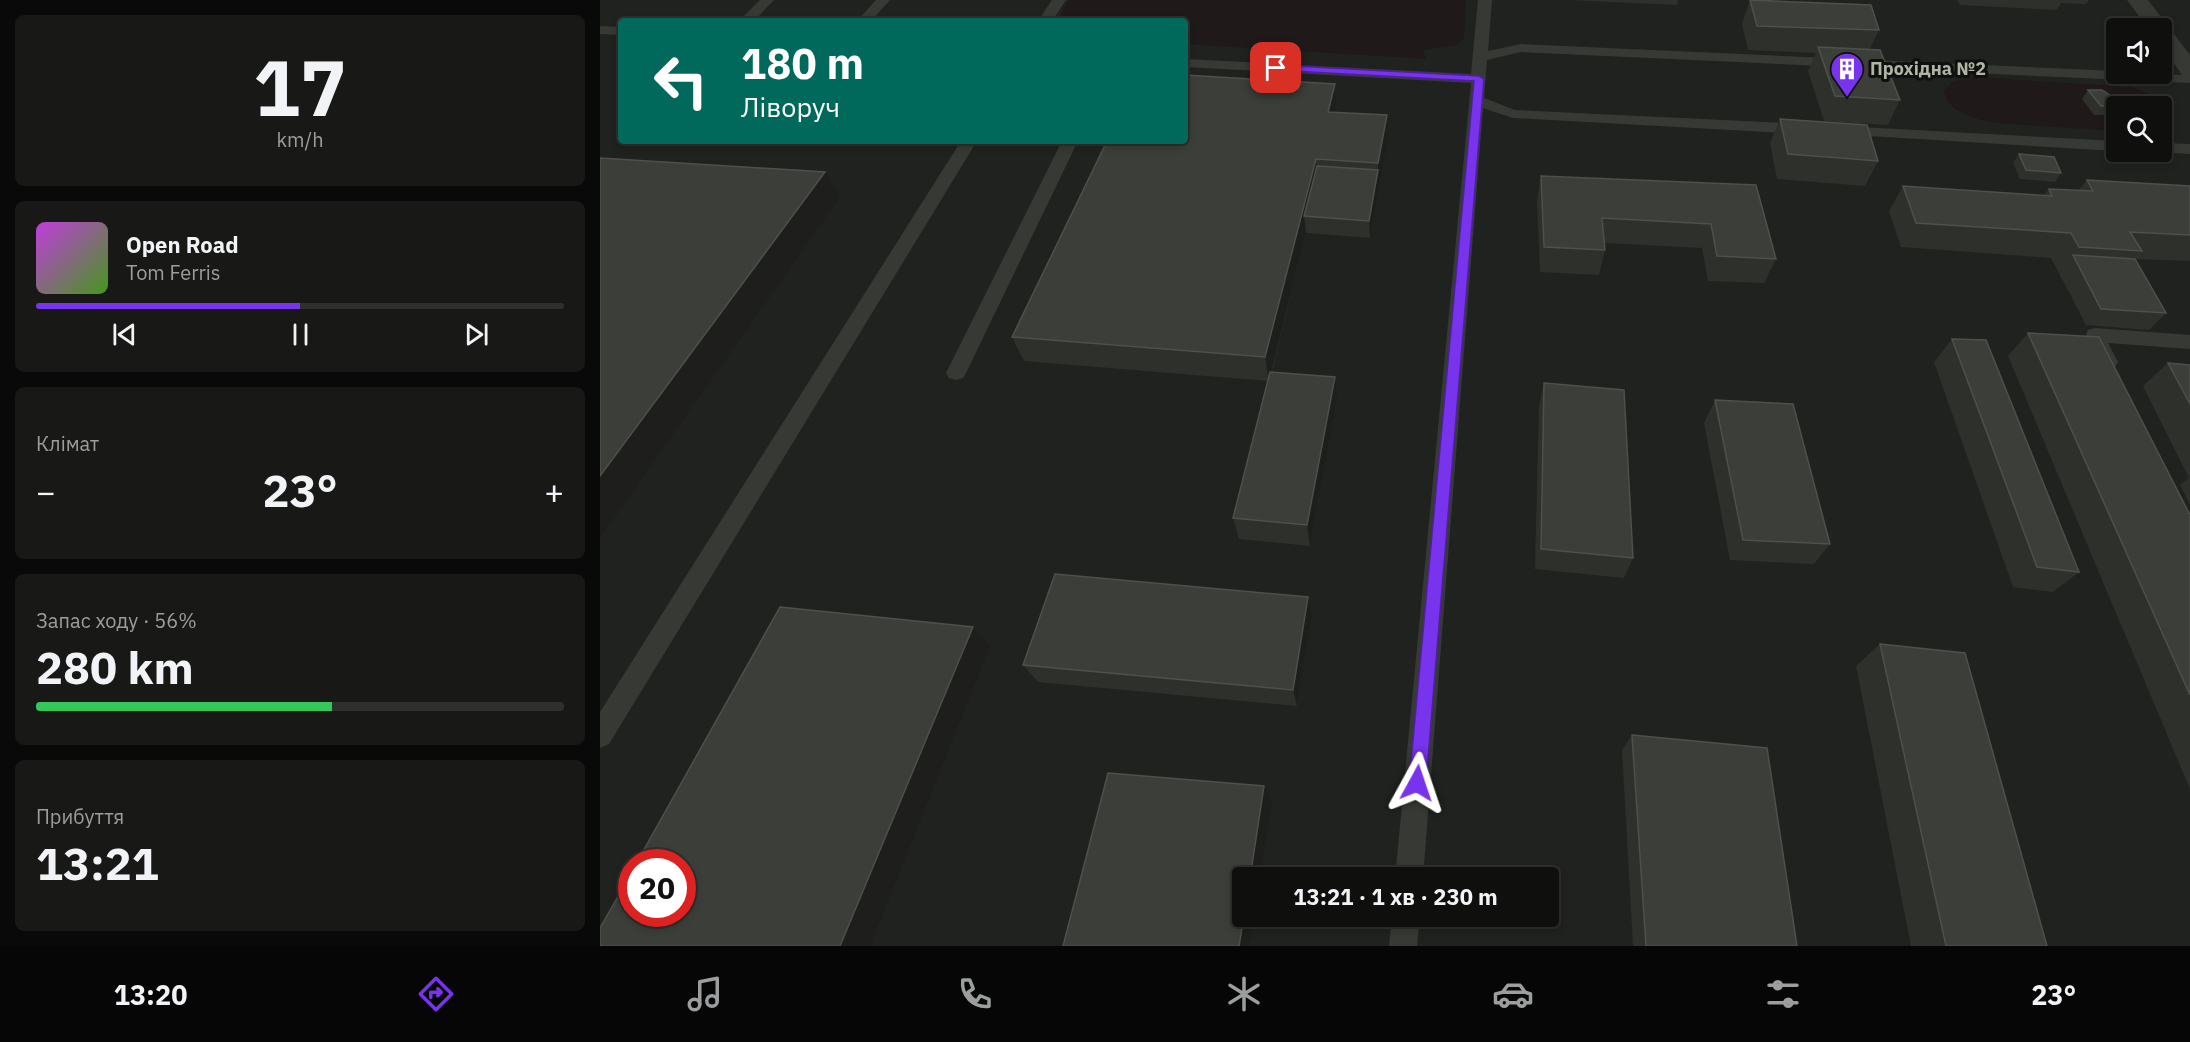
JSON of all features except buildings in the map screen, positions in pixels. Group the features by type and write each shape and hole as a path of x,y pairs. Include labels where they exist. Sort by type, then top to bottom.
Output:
{"street":[{"path":"2137,0 2150,18"},
{"path":"2172,46 2190,70"}],"lane":[{"path":"749,18 767,0"},
{"path":"867,18 883,0"},
{"path":"1047,18 1059,0"},
{"path":"1410,867 1485,0"},
{"path":"600,30 618,31"},
{"path":"1481,57 1521,48 2190,79"},
{"path":"1188,63 1479,79"},
{"path":"1477,101 1513,114 2106,145"},
{"path":"600,735 967,144"},
{"path":"956,373 1069,144"},
{"path":"2172,149 2190,150"},
{"path":"2115,376 2095,335 2190,342"},
{"path":"1403,946 1405,927"}],"shaded area":[{"path":"600,0 2190,0 2190,946 600,946"},
{"path":"1069,0 1466,0 1464,38 1457,45 1423,50 1426,59 1188,44 1188,18 1059,18"},
{"path":"1975,77 2132,87 2151,96 2106,96 2106,130 1995,123 1964,114 1951,105 1944,91 1952,82"}],"place":[{"name":"Прохідна №2","path":"1847,98"}],"route":[{"path":"1276,68 1479,79 1417,783"}]}
